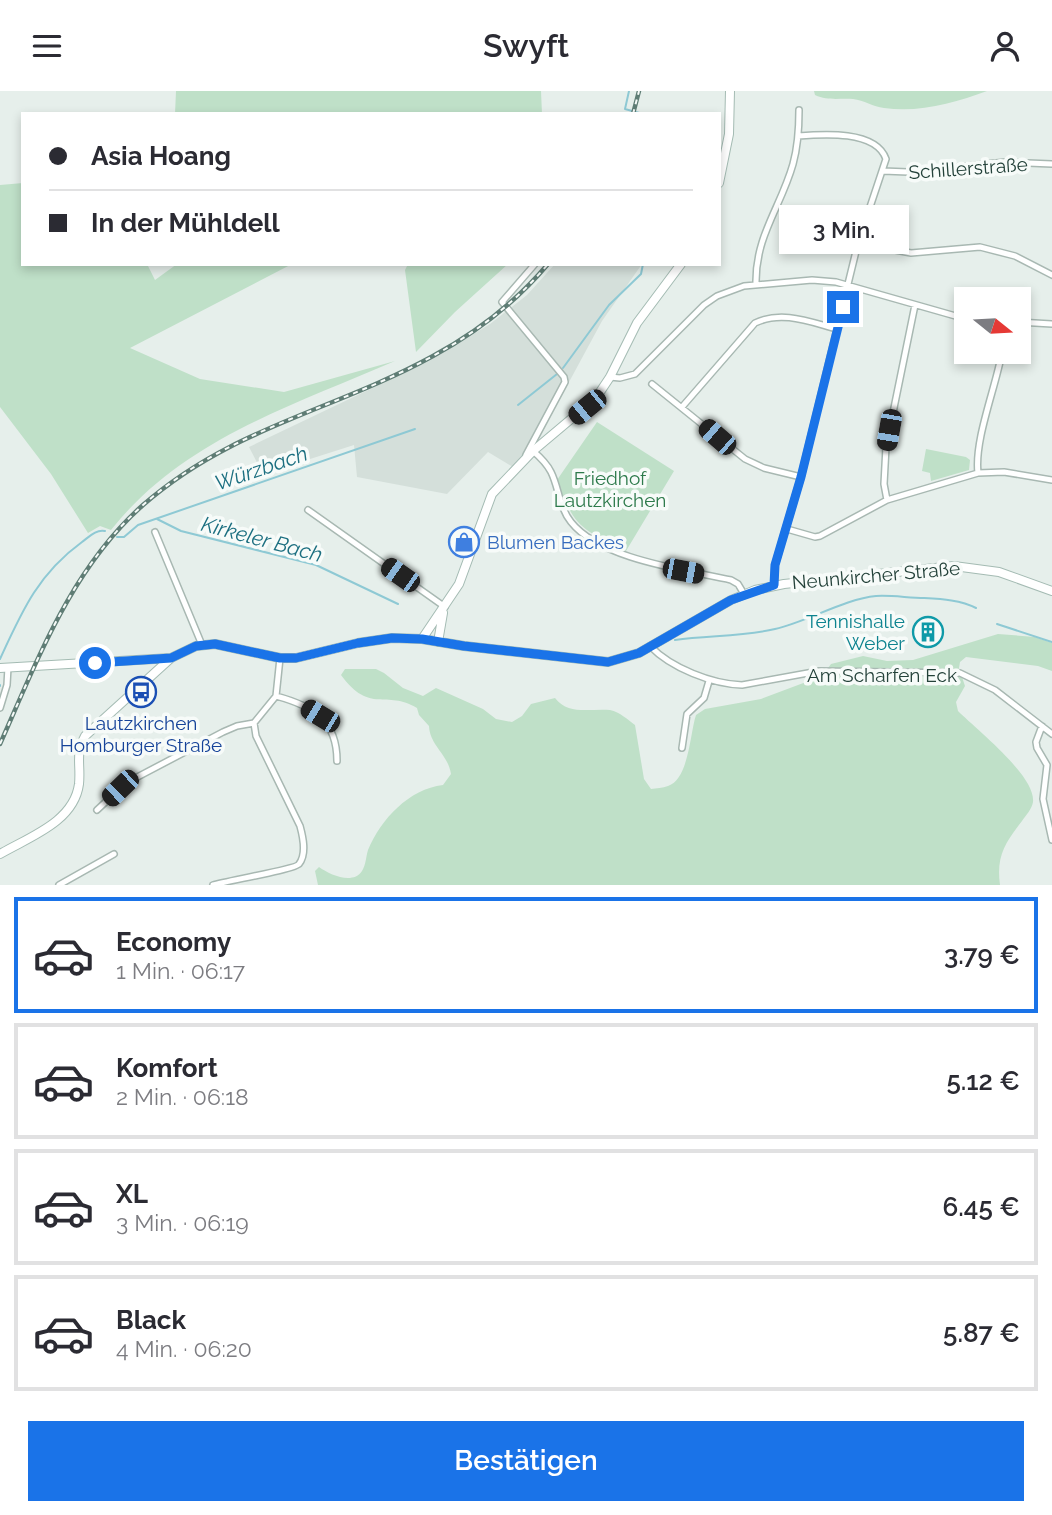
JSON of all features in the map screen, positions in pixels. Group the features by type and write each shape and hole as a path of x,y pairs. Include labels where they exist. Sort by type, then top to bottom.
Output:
{"main road":[{"path":"721,173 729,134 730,91"},
{"path":"422,639 445,607 464,573 492,494 533,451 596,398 611,377 637,323 680,266"},
{"name":"Neunkircher Straße","path":"202,645 226,645 280,658 304,657 382,639 422,639 608,662 627,658 744,594 774,585 954,566 999,572 1052,591"},
{"path":"438,642 445,607"},
{"path":"0,854 67,812 79,786 78,753 85,736 171,658 202,645"},
{"path":"4,668 171,658"},
{"path":"138,660 146,670 145,681"}],"street":[{"path":"756,284 762,239 793,165 799,110"},
{"path":"774,585 775,565 801,477 858,243 886,159 877,145 840,134 798,136"},
{"name":"Schillerstraße","path":"883,171 908,172 1006,162 1052,164"},
{"path":"858,243 911,253 980,247 1016,256 1052,275"},
{"path":"526,458 528,449 565,382 560,372 502,302 533,266"},
{"path":"611,377 620,378 635,374 696,312 717,296 731,289 756,284 812,280 848,284 954,316"},
{"path":"887,500 884,475 886,447 915,305"},
{"path":"682,407 755,323 764,318 783,316 837,329"},
{"path":"1031,323 1052,324"},
{"path":"978,474 981,440 999,364"},
{"path":"652,384 745,459 764,468 801,477"},
{"path":"533,451 550,470 570,521 585,534 649,563 731,580 738,584 744,594"},
{"path":"787,529 820,536 887,500 978,474 1004,472 1050,480 1051,472"},
{"path":"308,510 445,607"},
{"path":"155,532 202,645"},
{"name":"Am Scharfen Eck","path":"650,646 661,656 709,681 742,685 807,672 831,671 946,672 971,677 995,690 1042,726"},
{"path":"97,810 120,788 144,774 223,732 254,723 276,696 280,658"},
{"path":"0,708 7,685 4,668"},
{"path":"682,748 687,714 704,698 709,681"},
{"path":"276,696 302,705 327,721 336,741 337,761"},
{"path":"213,885 262,873 289,870 296,867 302,858 303,838 300,826 256,736 254,723"},
{"path":"1052,734 1042,726 1036,742 1047,765 1043,799 1052,840"},
{"path":"59,885 114,854"}],"shaded area":[{"path":"553,266 641,266 602,321 535,445 513,467 488,452 447,494 357,477 354,445 263,474 249,447 429,361 490,324 527,295"}],"green space":[{"path":"176,91 541,91 542,112 175,112"},
{"path":"814,91 987,91 937,106 897,109 853,99 824,98 815,95"},
{"path":"21,183 21,266 148,266 155,280 174,266 288,266 130,348 200,379 284,392 395,361 279,410 205,448 140,498 111,530 100,526 88,533 51,474 0,407 0,185"},
{"path":"407,266 506,266 416,352 405,270"},
{"name":"Friedhof Lautzkirchen","path":"597,422 674,471 626,551 599,538 581,525 568,508 557,480"},
{"path":"926,449 966,457 970,460 969,470 931,481 930,473 922,471"},
{"path":"998,634 1035,637 1052,643 1052,671 1038,666 966,657 960,662 959,668 965,686 956,702 958,711 1025,779 1033,802 1003,850 999,866 1000,885 318,885 315,871 319,867 341,877 358,875 363,869 374,838 388,817 419,792 443,785 451,774 432,739 429,726 419,715 417,708 396,700 370,698 361,694 341,675 345,669 376,669 403,688 423,696 436,688 483,709 496,719 512,722 522,716 531,704 555,698 561,704 574,709 614,711 635,725 644,779 651,789 675,782 685,765 696,715 705,709 761,699 822,676 831,664 863,656 887,661 913,660"}],"waterway":[{"name":"Würzbach","path":"629,91 625,109 636,112"},
{"name":"Würzbach","path":"563,368 609,305 641,274 643,266"},
{"name":"Würzbach","path":"518,405 557,374"},
{"name":"Würzbach","path":"117,537 124,537 138,525 415,429"},
{"name":"Kirkeler Bach","path":"157,519 181,531 316,565 398,604"},
{"name":"Würzbach","path":"0,659 24,609 43,580 82,542 96,532 105,531"},
{"name":"Kirkeler Bach","path":"675,640 775,629 851,601 876,596 944,599 976,608"},
{"name":"Kirkeler Bach","path":"997,624 1052,642"}],"railway":[{"path":"634,112 639,91"},
{"path":"0,744 43,648 76,586 118,530 143,505 177,478 248,438 358,392 449,347 509,303 546,266"}],"place":[{"name":"Blumen Backes","path":"464,542"},
{"name":"Tennishalle Weber","path":"928,632"},
{"name":"Lautzkirchen Homburger Straße","path":"141,692"}],"route":[{"path":"95,663 171,658 196,646 215,644 280,658 296,658 392,638 422,639 596,662 619,661 639,653 731,600 774,585 775,565 801,477 843,307"}]}
